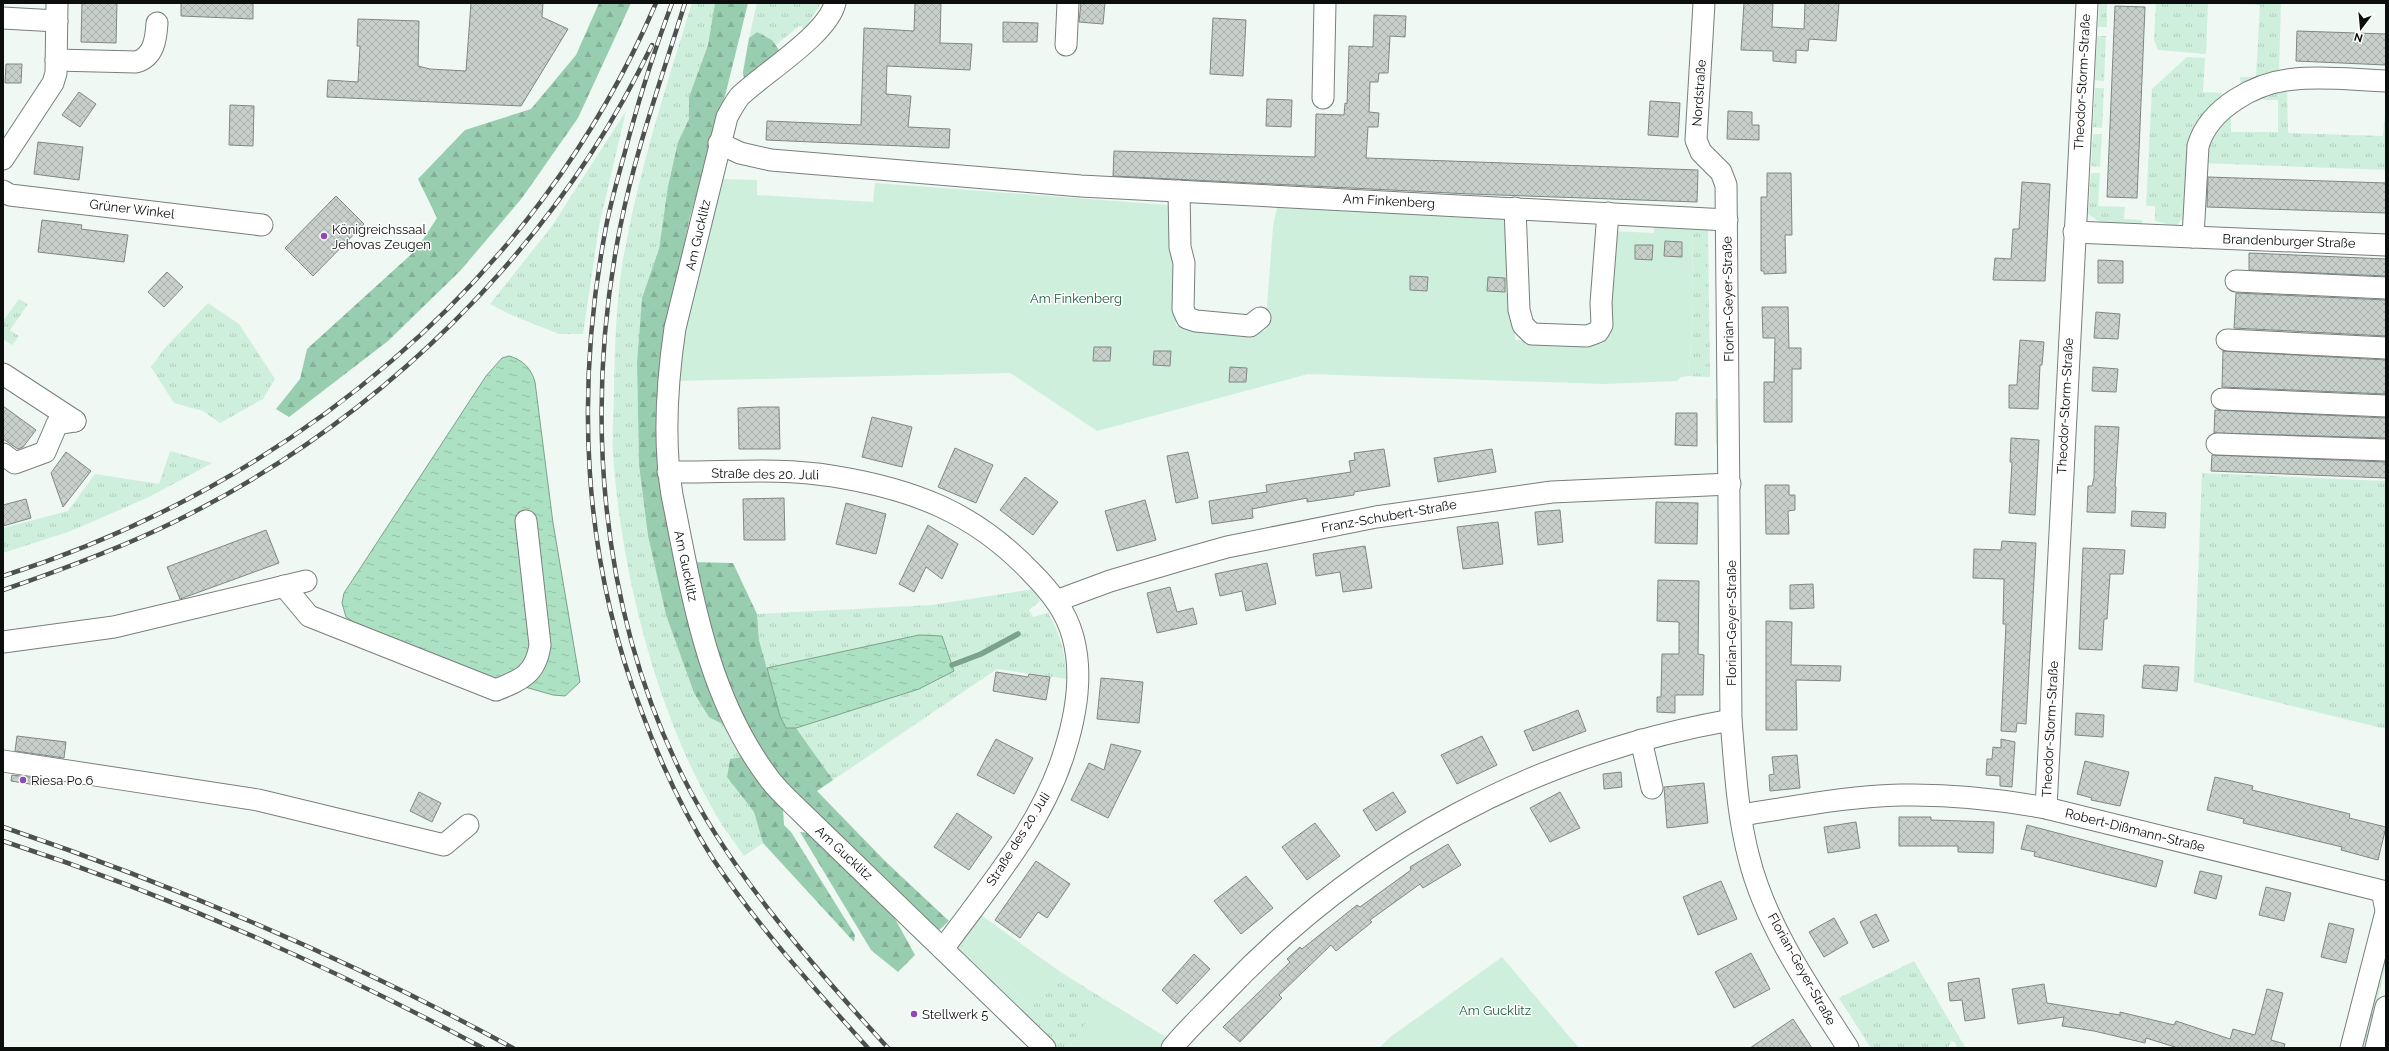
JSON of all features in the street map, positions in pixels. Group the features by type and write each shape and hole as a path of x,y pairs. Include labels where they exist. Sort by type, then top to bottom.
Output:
{"street":[{"name":"Am Gucklitz","path":"835,3 828,18 811,37 739,97 727,117 719,143 673,343 668,383 668,472 701,637 713,675 740,732 756,759 778,789 1045,1048"},
{"path":"1066,45 1068,3"},
{"path":"1323,98 1325,3"},
{"name":"Nordstraße","path":"1704,3 1696,140 1701,152 1721,172"},
{"name":"Theodor-Storm-Straße","path":"2046,808 2074,232 2087,3"},
{"path":"3,18 57,12 56,73 49,91 3,159"},
{"path":"56,60 143,60 153,48 157,23"},
{"path":"2193,237 2200,140 2211,119 2228,105 2259,89 2295,79 2386,81"},
{"name":"Am Finkenberg","path":"719,143 740,153 771,160 1081,186 1727,220"},
{"name":"Florian-Geyer-Straße","path":"1721,172 1726,185 1727,220 1731,720 1737,794 1749,858 1766,905 1792,957 1848,1048"},
{"name":"Grüner Winkel","path":"3,191 10,194 262,225"},
{"path":"1179,191 1180,247 1184,263 1183,310 1187,318 1196,321 1250,326 1260,318"},
{"path":"1516,208 1519,310 1523,325 1532,334 1587,336 1598,332 1602,325 1601,303 1608,213"},
{"name":"Brandenburger Straße","path":"2074,232 2386,245"},
{"path":"2236,281 2386,288"},
{"path":"2226,340 2386,348"},
{"path":"3,374 74,421 57,424 45,452 15,463 3,454"},
{"path":"2222,400 2386,406"},
{"path":"2217,444 2386,450"},
{"name":"Straße des 20. Juli","path":"668,472 791,472 823,474 890,488 932,502 953,511 994,537 1016,556 1056,601 1072,636 1078,663 1076,696 1065,751 1049,791 1023,835 943,949"},
{"name":"Franz-Schubert-Straße","path":"1056,601 1110,581 1189,558 1376,517 1552,492 1730,484"},
{"path":"284,586 309,616 496,690 517,682 538,660 540,645 526,521"},
{"path":"3,642 114,627 306,581"},
{"path":"1172,1048 1275,941 1342,886 1426,829 1522,782 1602,751 1641,740 1731,720"},
{"path":"1641,740 1652,788"},
{"path":"3,761 258,800 444,846 468,825"},
{"name":"Robert-Dißmann-Straße","path":"1741,815 1857,798 1901,795 1978,798 2046,808 2385,904"},
{"path":"2351,1048 2385,904"},
{"path":"2376,1048 2386,1007"}],"green space":[{"path":"599,3 631,3 578,118 522,198 460,271 388,341 289,417 276,409 300,379 307,349 416,250 437,218 418,179 465,130 531,109 576,55"},
{"path":"692,3 715,3 708,45 689,97 689,119 678,142 668,186 659,249 642,298 637,362 639,465 648,536 666,615 694,693 726,726 741,757 730,759 727,777 754,812 763,843 744,856 722,824 697,779 677,736 660,690 634,594 624,546 617,499 613,453 615,341 622,266 635,199 662,101"},
{"path":"715,3 748,3 725,96 690,217 677,279 660,390 726,726 709,717 694,693 666,615 648,536 639,465 637,362 642,298 659,249 668,186 678,142 689,119 689,97 708,45"},
{"path":"757,3 821,3 805,29 800,25 776,45 772,40 757,32 749,38"},
{"path":"2099,3 2107,3 2107,27 2098,27"},
{"path":"2156,3 2208,3 2206,54 2158,50 2154,40"},
{"path":"2219,3 2281,3 2279,72 2241,86 2240,77 2256,77 2260,5"},
{"path":"757,32 772,40 779,50 765,65 744,79 743,72 749,38"},
{"path":"2097,36 2106,36 2104,81 2095,80"},
{"path":"2187,57 2205,58 2203,92 2222,93 2184,217 2176,226 2155,221 2155,206 2146,206 2152,89"},
{"path":"2285,84 2287,88 2288,133 2383,136 2386,101 2386,170 2202,163 2207,130 2231,111 2231,132 2278,132 2278,100 2264,100 2262,95 2284,92"},
{"path":"2095,88 2104,88 2102,128 2093,127"},
{"path":"626,111 599,226 583,334 559,334 509,314 490,304 552,226"},
{"path":"2093,134 2102,134 2100,167 2091,166"},
{"path":"2091,173 2100,173 2098,206 2125,207 2124,219 2142,220 2141,227 2103,224 2088,214"},
{"name":"Am Finkenberg","path":"723,179 757,180 757,195 873,202 875,183 1168,205 1174,220 1176,326 1265,331 1273,227 1277,208 1504,214 1515,231 1515,340 1602,344 1606,339 1613,231 1654,233 1654,224 1692,226 1693,302 1689,376 1681,377 1677,381 1603,384 1308,374 1097,431 1010,373 675,381 685,324"},
{"path":"1692,226 1708,230 1710,377 1689,376 1693,302"},
{"path":"19,299 28,304 10,330 19,336 12,345 3,339 3,321"},
{"path":"208,303 239,324 275,379 263,399 220,423 203,411 174,403 151,367 164,349"},
{"path":"1715,399 1720,399 1721,444 1716,444"},
{"path":"170,451 212,463 149,497 71,531 3,553 3,528 68,511 95,474 159,484"},
{"path":"2202,473 2386,481 2386,729 2194,682"},
{"path":"690,562 733,563 757,614 759,640 780,716 786,727 796,728 833,780 817,791 886,862 949,921 937,932 788,787 755,742 741,715 723,673"},
{"path":"1034,589 1040,601 1029,610 1033,617 1048,613 1062,645 1067,679 997,669 833,780 796,728 919,689 954,671 942,637 919,635 767,668 759,639 757,614 932,605"},
{"path":"741,757 783,810 784,825 791,832 855,935 854,942 763,843 754,812 727,777 730,759"},
{"path":"800,832 810,833 893,915 915,955 898,972 871,950"},
{"path":"978,913 1062,973 1032,1006 961,944"},
{"path":"2386,931 2386,964 2366,1048 2357,1048"},
{"path":"961,944 1032,1006 1062,973 1104,999 1070,1045 1074,1048 1059,1048 956,949"},
{"name":"Am Gucklitz","path":"1502,957 1579,1048 1379,1048 1389,1038"},
{"path":"1914,961 1965,1047 1957,1048 1955,1042 1951,1041 1948,1048 1871,1048 1839,998"},
{"path":"1104,999 1169,1039 1162,1048 1074,1048 1070,1045"}],"water":[{"path":"509,356 526,365 535,382 553,523 580,682 565,696 553,695 490,677 358,625 346,617 342,603 344,593 486,376 502,358"},
{"path":"919,635 942,636 954,671 919,689 796,728 786,728 780,716 767,668"}],"building":[{"path":"82,3 117,3 116,43 81,42"},
{"path":"181,3 253,3 253,19 181,16"},
{"path":"471,3 543,3 542,17 568,29 521,106 327,97 328,80 358,82 360,46 357,46 358,19 419,21 418,66 430,69 466,71"},
{"path":"915,3 941,3 940,43 972,44 970,70 887,66 886,94 911,96 908,127 950,129 949,148 766,140 767,121 861,125 864,28 914,31"},
{"path":"1081,3 1105,3 1103,24 1079,22"},
{"path":"1744,3 1773,3 1772,27 1804,29 1805,3 1839,3 1836,41 1809,39 1808,51 1796,50 1796,63 1773,61 1773,51 1741,50"},
{"path":"2115,6 2145,7 2137,198 2107,197"},
{"path":"1374,15 1406,16 1405,37 1390,36 1388,73 1379,73 1378,82 1370,82 1369,112 1379,113 1378,127 1368,127 1366,158 1698,170 1697,202 1470,194 1113,176 1114,151 1315,157 1316,114 1344,115 1345,103 1347,104 1349,46 1373,47"},
{"path":"1213,18 1246,20 1243,76 1210,74"},
{"path":"1003,22 1038,23 1037,42 1003,42"},
{"path":"2297,31 2386,34 2386,65 2296,61"},
{"path":"6,64 22,64 21,83 5,83"},
{"path":"79,92 96,104 80,127 62,115"},
{"path":"1267,99 1292,100 1291,127 1266,126"},
{"path":"1650,101 1680,103 1678,137 1648,135"},
{"path":"230,105 254,106 253,146 229,145"},
{"path":"1728,111 1752,112 1752,125 1759,125 1759,140 1727,139"},
{"path":"38,142 83,147 79,180 34,174"},
{"path":"1767,173 1791,173 1792,235 1785,235 1786,273 1764,274 1764,271 1761,271 1761,197 1767,197"},
{"path":"2208,177 2386,183 2386,213 2207,207"},
{"path":"2022,182 2050,184 2045,281 1993,280 1995,258 2011,259 2013,229 2019,229"},
{"name":"Königreichssaal Jehovas Zeugen","path":"336,196 364,224 313,276 285,248"},
{"path":"42,220 82,225 81,229 128,235 124,262 38,252"},
{"path":"1665,241 1682,242 1682,257 1664,256"},
{"path":"1635,245 1653,245 1652,260 1635,259"},
{"path":"2249,253 2386,259 2386,276 2249,270"},
{"path":"2098,260 2123,261 2123,283 2098,283"},
{"path":"167,272 183,287 164,307 148,292"},
{"path":"1410,276 1428,277 1427,291 1410,290"},
{"path":"1488,277 1505,278 1505,292 1487,291"},
{"path":"2236,293 2386,300 2386,336 2234,328"},
{"path":"1762,307 1788,307 1789,348 1801,348 1801,369 1792,369 1792,422 1764,422 1764,382 1774,382 1775,338 1763,338"},
{"path":"2096,312 2120,314 2118,339 2094,338"},
{"path":"2020,340 2044,342 2042,365 2040,365 2038,409 2009,408 2009,385 2017,385"},
{"path":"1094,347 1111,347 1110,361 1093,361"},
{"path":"1154,351 1171,351 1170,366 1153,365"},
{"path":"2223,351 2386,360 2386,394 2222,387"},
{"path":"1230,367 1247,368 1246,382 1229,382"},
{"path":"2093,367 2118,369 2116,392 2092,391"},
{"path":"3,406 36,430 23,447 18,449 3,439"},
{"path":"779,407 780,449 739,449 738,408"},
{"path":"2215,410 2386,418 2386,438 2214,433"},
{"path":"1676,413 1697,413 1697,446 1675,445"},
{"path":"872,417 912,427 902,467 862,457"},
{"path":"2095,426 2119,427 2115,487 2115,513 2087,512 2088,486 2092,486 2094,478"},
{"path":"2011,438 2039,440 2035,515 2009,513 2012,462 2010,462"},
{"path":"955,448 993,465 976,503 938,487"},
{"path":"1384,449 1390,486 1354,492 1354,495 1307,502 1307,498 1252,509 1253,518 1212,524 1209,501 1267,492 1266,485 1351,472 1349,461 1355,460 1354,453"},
{"path":"1492,449 1496,472 1438,482 1434,458"},
{"path":"66,452 91,471 63,507 51,473"},
{"path":"1188,452 1198,498 1176,503 1167,456"},
{"path":"2212,455 2386,462 2386,478 2211,471"},
{"path":"1025,477 1058,502 1033,535 1000,510"},
{"path":"1765,485 1789,485 1789,495 1795,495 1795,510 1788,511 1789,534 1766,534"},
{"path":"784,498 785,540 744,540 743,499"},
{"path":"26,499 31,518 3,526 3,505"},
{"path":"1145,500 1156,540 1117,551 1105,511"},
{"path":"1656,502 1698,503 1697,544 1655,543"},
{"path":"846,503 886,514 876,554 836,544"},
{"path":"1560,510 1563,542 1538,545 1535,512"},
{"path":"2132,511 2166,513 2165,528 2131,526"},
{"path":"1498,522 1503,564 1463,569 1457,527"},
{"path":"928,525 958,544 942,579 926,567 914,592 899,584"},
{"path":"266,530 279,563 180,599 167,567"},
{"path":"2002,541 2036,543 2026,724 2017,723 2016,732 2001,731 2006,624 2003,624 2004,579 1973,578 1974,549 2001,550"},
{"path":"1365,546 1372,588 1343,592 1340,572 1316,576 1313,554"},
{"path":"2083,548 2125,550 2123,574 2110,574 2107,619 2104,619 2102,650 2079,649"},
{"path":"1267,563 1276,604 1246,611 1242,591 1220,596 1215,574"},
{"path":"1658,580 1699,581 1698,654 1704,655 1703,695 1675,695 1675,713 1657,712 1657,697 1661,697 1662,654 1679,654 1679,622 1657,621"},
{"path":"1813,584 1814,608 1790,609 1790,585"},
{"path":"1170,587 1177,612 1193,608 1197,624 1157,633 1147,593"},
{"path":"1766,621 1792,622 1791,665 1841,666 1840,681 1796,680 1797,730 1766,730"},
{"path":"2144,665 2179,667 2177,691 2142,688"},
{"path":"996,672 1028,677 1029,674 1050,677 1046,700 993,691"},
{"path":"1101,678 1143,682 1139,723 1097,719"},
{"path":"1578,710 1586,731 1533,751 1524,731"},
{"path":"2076,713 2104,715 2103,737 2075,735"},
{"path":"17,736 66,742 64,758 15,751"},
{"path":"1482,736 1497,765 1457,784 1441,755"},
{"path":"996,739 1033,758 1014,794 977,775"},
{"path":"2001,739 2015,742 2012,787 2000,786 2000,776 1986,775 1987,759 1992,759 1993,747 2001,748"},
{"path":"1111,744 1141,751 1108,818 1071,800 1089,763 1104,770"},
{"path":"1797,755 1800,788 1770,791 1769,775 1774,774 1772,757"},
{"path":"2085,761 2129,772 2120,806 2091,800 2092,798 2077,794"},
{"path":"1621,772 1622,787 1604,789 1603,774"},
{"path":"12,775 37,778 36,785 11,781"},
{"path":"2215,777 2253,786 2252,790 2350,814 2349,818 2386,827 2378,860 2341,850 2342,847 2243,823 2244,819 2207,810"},
{"path":"1704,783 1708,823 1667,828 1664,787"},
{"path":"419,792 441,803 432,822 410,811"},
{"path":"1393,792 1406,812 1376,831 1363,810"},
{"path":"1560,792 1580,828 1550,842 1530,808"},
{"path":"957,813 992,837 969,870 934,847"},
{"path":"1899,817 1931,817 1931,820 1994,822 1993,853 1958,852 1958,846 1899,846"},
{"path":"1856,822 1860,848 1828,853 1824,827"},
{"path":"1315,823 1340,856 1307,880 1282,847"},
{"path":"2027,825 2163,861 2156,887 2034,856 2035,852 2021,849"},
{"path":"1448,844 1461,865 1423,888 1420,884 1370,920 1372,922 1336,951 1331,945 1279,995 1282,998 1240,1042 1223,1027 1290,962 1287,959 1300,947 1302,949 1357,905 1360,907 1411,870 1410,867"},
{"path":"1036,861 1070,884 1047,918 1038,912 1020,938 995,920"},
{"path":"2200,871 2222,876 2216,899 2194,893"},
{"path":"1246,876 1273,908 1241,934 1214,901"},
{"path":"1721,881 1737,919 1698,935 1683,897"},
{"path":"2266,887 2291,893 2284,921 2259,915"},
{"path":"1876,914 1889,941 1873,948 1860,922"},
{"path":"1834,918 1848,943 1824,957 1809,932"},
{"path":"2329,923 2354,929 2346,963 2321,957"},
{"path":"1751,953 1770,989 1734,1008 1715,972"},
{"path":"1194,954 1210,969 1177,1004 1162,990"},
{"path":"1979,978 1985,1018 1965,1021 1962,1000 1950,1001 1948,983"},
{"path":"2044,984 2047,1003 2120,1015 2120,1012 2174,1025 2176,1021 2230,1039 2233,1029 2255,1035 2267,989 2283,993 2271,1040 2285,1044 2284,1048 2178,1048 2146,1038 2145,1043 2094,1031 2062,1026 2064,1017 2018,1024 2012,989"},
{"path":"1793,1019 1812,1048 1750,1048"}],"waterway":[{"path":"952,665 981,654 1018,634"}],"railway":[{"path":"3,576 109,537 209,487 304,429 392,360 472,283 544,198 605,104 656,3"},
{"path":"672,3 644,84 617,180 606,227 596,288 590,349 588,410 590,471 596,532 606,592 621,651 648,729 664,768 702,841 730,884 768,933 807,980 868,1048"},
{"path":"685,3 633,171 620,228 609,297 603,367 602,437 606,507 616,576 632,644 654,711 682,775 702,812 724,848 749,884 803,952 888,1048"},
{"path":"3,590 90,559 174,522 249,481 321,434 389,381 453,323 511,260 564,192 611,120 652,45"},
{"path":"3,827 134,874 262,927 389,984 513,1048"},
{"path":"3,841 127,885 248,934 367,989 483,1048"}],"place":[{"name":"Königreichssaal Jehovas Zeugen","path":"324,236"},
{"name":"Riesa Po 6","path":"23,780"},
{"name":"Stellwerk 5","path":"914,1014"}]}
